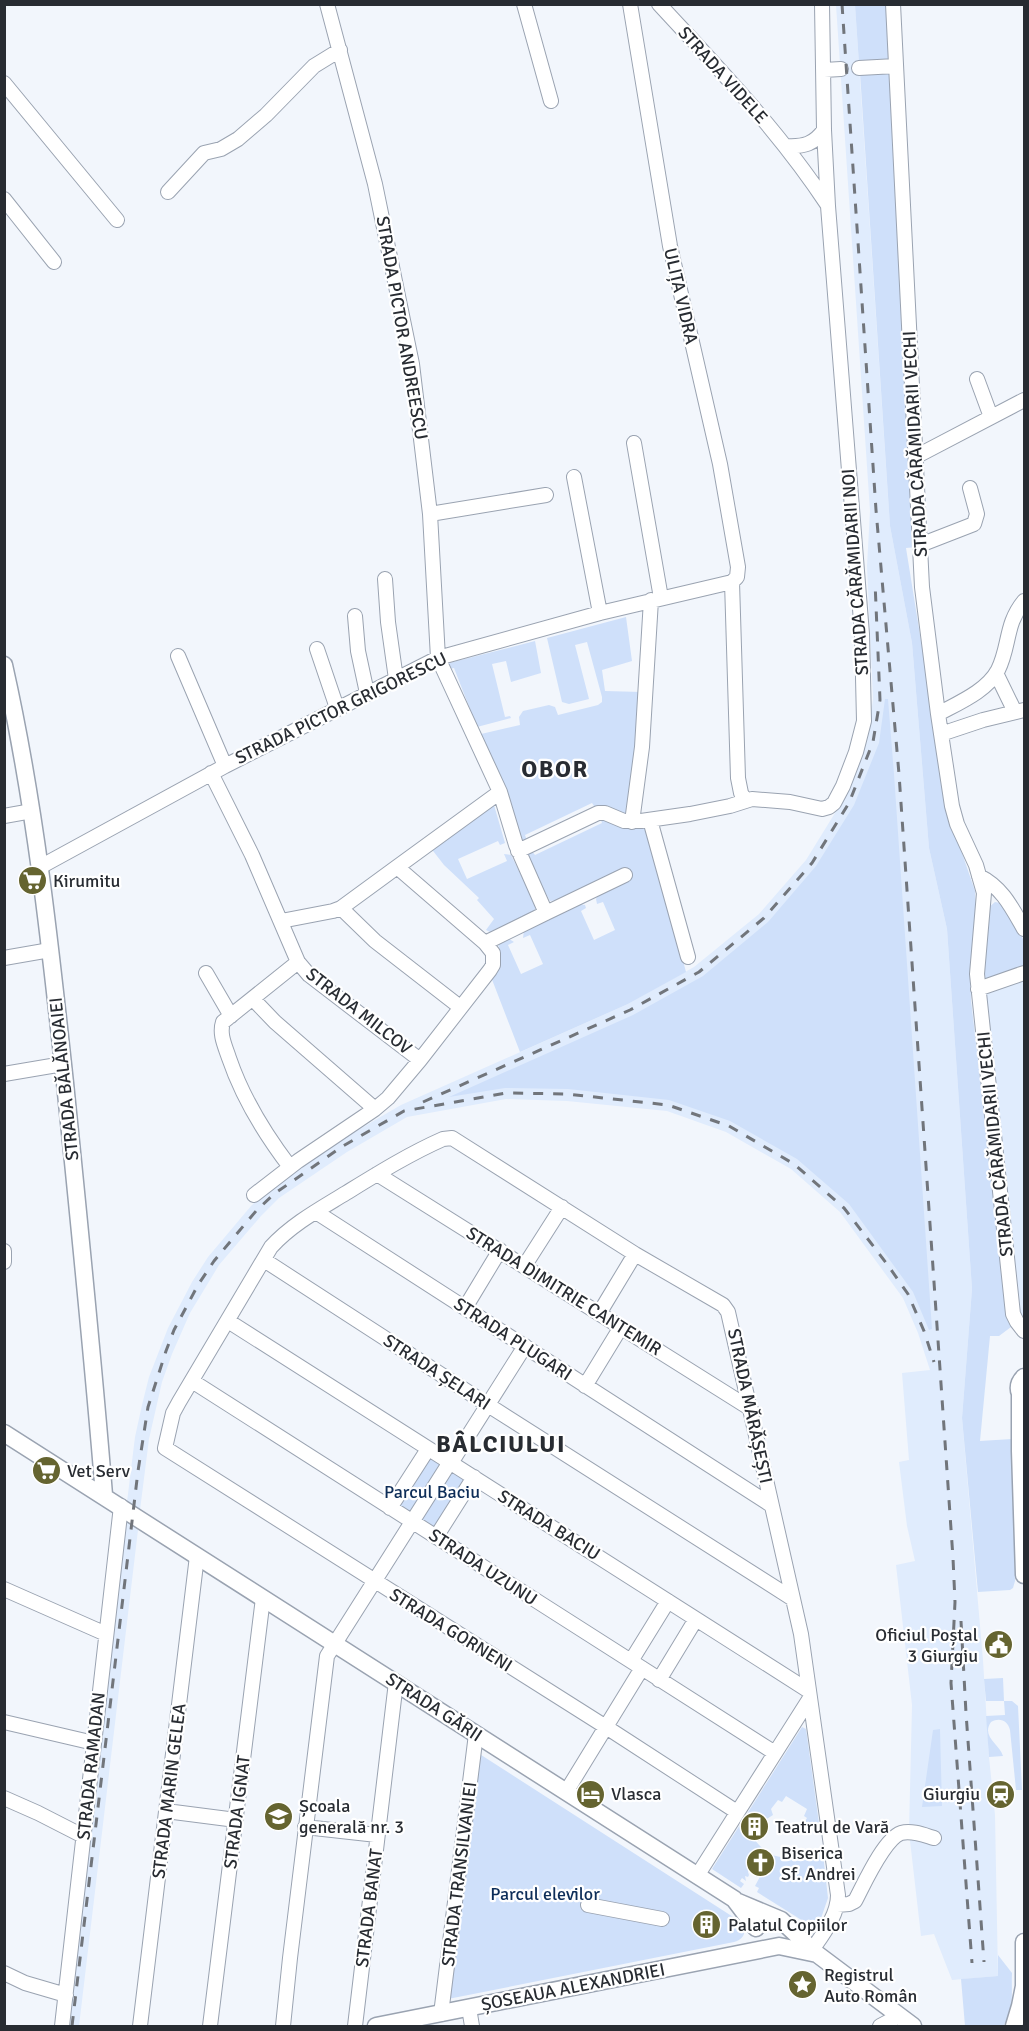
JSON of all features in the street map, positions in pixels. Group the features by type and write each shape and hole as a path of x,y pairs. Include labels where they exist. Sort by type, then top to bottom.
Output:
{"main road":[{"name":"STRADA BĂLĂNOAIEI","path":"5,669 9,712 32,811 50,950 104,1495"},
{"path":"1023,1384 1024,1575"},
{"name":"STRADA GĂRII","path":"4,1432 737,1901 756,1931"},
{"path":"737,1901 779,1921 815,1952 913,2026"},
{"path":"738,1954 750,1942 762,1920 779,1921"},
{"path":"775,1947 786,1935 779,1921"},
{"path":"756,1931 760,1944 815,1952"},
{"path":"1014,2026 1024,1991 1024,1942"},
{"name":"ȘOSEAUA ALEXANDRIEI","path":"376,2026 775,1947"}],"street":[{"name":"STRADA PICTOR ANDREESCU","path":"327,4 375,184 415,385 430,514 438,658"},
{"path":"524,4 551,101"},
{"name":"ULIȚA VIDRA","path":"630,4 673,263 716,445 738,567 737,577 732,582 738,778 745,800"},
{"name":"STRADA VIDELE","path":"658,4 786,146 828,206"},
{"name":"STRADA CĂRĂMIDARII NOI","path":"518,851 598,813 632,822 730,806 752,799 822,809 829,807 834,803 843,786 856,752 864,721 862,634 828,206 822,4"},
{"name":"STRADA CĂRĂMIDARII VECHI","path":"893,4 922,587 938,714 955,815 984,893 977,962 978,989 1013,1314 1024,1331"},
{"path":"168,192 204,153 221,149 238,140 305,75 339,50"},
{"path":"859,68 896,66"},
{"path":"824,70 841,69"},
{"path":"4,83 117,220"},
{"path":"786,146 810,144 817,140 824,130"},
{"path":"4,199 54,262"},
{"path":"977,379 991,417"},
{"path":"917,456 1024,400"},
{"path":"632,822 642,747 656,599 634,443"},
{"path":"574,477 600,613"},
{"path":"920,545 974,524 977,514 970,488"},
{"path":"430,514 546,495"},
{"path":"385,579 396,679"},
{"name":"STRADA PICTOR GRIGORESCU","path":"40,867 225,766 438,658 600,613 732,582"},
{"path":"938,714 976,692 996,673 1011,621 1024,601"},
{"path":"355,616 358,651 367,693"},
{"path":"317,650 337,708"},
{"path":"178,656 225,766"},
{"path":"438,658 500,792 518,851 546,913"},
{"path":"941,734 1020,711 996,673"},
{"path":"212,773 252,855 298,962 224,1022 221,1032 232,1068 252,1113 290,1167"},
{"path":"281,921 341,908 500,792"},
{"path":"4,816 32,811"},
{"path":"650,820 688,957"},
{"path":"254,1195 290,1167 375,1109 397,1088 492,965 493,953 485,943 398,867"},
{"path":"485,943 625,875"},
{"path":"979,876 1001,892 1024,929"},
{"path":"341,908 375,941 460,1007"},
{"path":"4,958 50,950"},
{"name":"STRADA MILCOV","path":"298,962 309,975 420,1060"},
{"path":"206,973 231,1016"},
{"path":"978,989 1024,973"},
{"path":"252,999 275,1022 375,1109"},
{"path":"4,1074 63,1064"},
{"name":"STRADA MĂRĂȘEȘTI","path":"377,1174 437,1141 452,1138 726,1309 730,1317 801,1634 838,1895 837,1905 815,1952"},
{"path":"192,1381 264,1260 281,1236 377,1174"},
{"name":"STRADA DIMITRIE CANTEMIR","path":"377,1174 751,1409"},
{"path":"525,1265 561,1207"},
{"name":"STRADA PLUGARI","path":"316,1212 771,1505"},
{"path":"465,1308 501,1250"},
{"path":"4,1251 4,1262"},
{"path":"600,1312 635,1254"},
{"name":"STRADA ȘELARI","path":"264,1260 793,1599"},
{"name":"STRADA BACIU","path":"228,1321 668,1601 810,1695"},
{"path":"585,1386 621,1327"},
{"path":"283,2026 326,1660 525,1346"},
{"name":"STRADA GORNENI","path":"192,1381 173,1413 165,1448 737,1812"},
{"name":"STRADA UZUNU","path":"192,1381 775,1753"},
{"path":"390,1508 428,1449"},
{"path":"436,1537 474,1477"},
{"name":"STRADA RAMADAN","path":"62,2026 121,1506"},
{"name":"STRADA MARIN GELEA","path":"140,2026 197,1556"},
{"path":"4,1589 106,1634"},
{"name":"STRADA IGNAT","path":"210,2026 263,1598"},
{"path":"566,1792 606,1727 668,1601"},
{"path":"659,1680 696,1619"},
{"name":"STRADA BANAT","path":"355,2026 396,1682"},
{"path":"697,1876 810,1695"},
{"path":"4,1722 94,1743"},
{"name":"STRADA TRANSILVANIEI","path":"441,2014 476,1734"},
{"path":"4,1798 83,1836"},
{"path":"166,1811 236,1820"},
{"path":"305,1827 377,1835"},
{"path":"837,1905 855,1901 893,1838 906,1832 915,1832 934,1838"},
{"path":"588,1905 662,1919"},
{"path":"4,1973 25,1983 66,1995"},
{"path":"469,2008 472,2026"},
{"path":"880,2026 898,2016"}],"shaded area":[{"path":"836,5 855,5 890,526 912,643 929,848 947,929 972,1289 962,1418 995,1815 998,1976 952,1980 934,1934 921,1936 909,1832 912,1705 896,1565 915,1561 907,1526 899,1462 909,1460 902,1373 930,1370 903,1298 840,1212 791,1169 726,1132 667,1111 567,1101 506,1099 407,1117 347,1152 279,1198 219,1265 190,1313 162,1382 149,1439 140,1510 127,1502 135,1437 142,1405 149,1377 168,1328 208,1257 251,1206 269,1189 339,1141 401,1105 628,1004 694,967 759,914 806,860 843,800 867,741 873,699 867,566 870,511"},
{"path":"1024,973 1024,1331 1021,1328 978,989"},
{"path":"125,1521 138,1530 79,2026 65,2026"}],"green space":[{"path":"855,5 888,5 891,57 889,61 859,64"},
{"path":"888,72 892,76 917,547 906,548 949,815 975,891 976,910 970,967 971,1000 1007,1312 1011,1327 999,1336 990,1336 980,1441 1012,1439 1015,1581 1010,1590 978,1592 962,1418 972,1289 947,929 929,848 912,643 890,526 860,73"},
{"path":"626,617 632,661 602,670 605,691 642,692 629,817 596,809 592,803 525,835 527,841 522,840 506,789 481,734 520,725 519,717 523,711 549,705 555,707 558,715 602,702 587,642 575,645 589,699 569,704 562,702 547,638"},
{"path":"535,641 541,673 511,682 506,661 492,664 505,717 510,716 511,718 477,727 454,668 449,669 447,665"},
{"path":"885,699 888,699 894,774 932,1329 929,1330 913,1292 849,1204 797,1159 730,1121 669,1100 568,1089 505,1088 449,1097 633,1015 703,976 768,922 816,866 854,805 879,743"},
{"path":"494,805 505,843 500,845 498,841 458,859 467,879 507,861 504,854 511,855 536,907 533,913 492,933 486,930 494,919 477,900 479,898 444,865 430,847"},
{"path":"600,817 647,824 686,972 628,1004 520,1052 491,977 498,960 498,942 506,937 514,942 508,945 521,974 543,964 530,935 523,938 524,930 578,904 585,905 586,908 581,911 594,940 615,930 603,902 597,904 598,895 550,901 526,858 531,850 535,855 602,823"},
{"path":"995,902 1005,904 1024,941 1024,969 987,981 984,979 981,953 987,909"},
{"name":"Parcul Baciu","path":"429,1456 465,1479 435,1528 398,1505"},
{"path":"1003,1678 1004,1701 986,1701 984,1679"},
{"path":"1004,1701 1012,1701 1018,1706 1022,1790 1016,1790 1010,1730 1003,1721 991,1722 988,1732 1003,1756 989,1757 986,1716 1005,1715"},
{"path":"802,1727 806,1729 819,1823 803,1825 807,1818 804,1816 807,1809 786,1796 782,1802 778,1800 771,1809 773,1815 749,1830 764,1850 780,1857 823,1854 828,1898 819,1924 811,1926 757,1892 759,1888 755,1886 764,1869 769,1872 772,1870 772,1867 766,1865 768,1861 756,1856 748,1877 745,1876 746,1881 742,1878 740,1881 744,1884 741,1888 712,1869"},
{"path":"940,1729 942,1806 922,1807 933,1730"},
{"name":"Parcul elevilor","path":"478,1753 741,1922 743,1937 734,1942 448,1999"},
{"path":"998,1955 1012,1973 1012,2001 1007,2020 1003,2026 965,2026 961,1979 998,1976"}],"railway":[{"path":"842,4 876,510 899,774 953,1558 955,1602 951,1683 972,1963"},
{"path":"423,1102 630,1010 699,972 764,918 812,863 849,803 873,742 880,700 875,582"},
{"path":"72,2026 138,1471 148,1407 174,1330 198,1285 214,1261 256,1211 274,1194 343,1146 404,1111 506,1093 567,1094 668,1105 729,1126 794,1164 844,1208 908,1294 934,1362"},
{"path":"961,1621 984,1962"}],"place":[{"name":"Kirumitu","path":"32,881"},
{"name":"Vet Serv","path":"46,1471"},
{"name":"Oficiul Poștal 3 Giurgiu","path":"999,1645"},
{"name":"Vlasca","path":"590,1794"},
{"name":"Giurgiu","path":"1001,1794"},
{"name":"Școala generală nr. 3","path":"278,1816"},
{"name":"Teatrul de Vară","path":"754,1827"},
{"name":"Biserica Sf. Andrei","path":"760,1863"},
{"name":"Palatul Copiilor","path":"707,1925"},
{"name":"Registrul Auto Român","path":"803,1985"}],"district":[{"name":"OBOR","path":"555,769"},
{"name":"BÂLCIULUI","path":"501,1444"}]}
